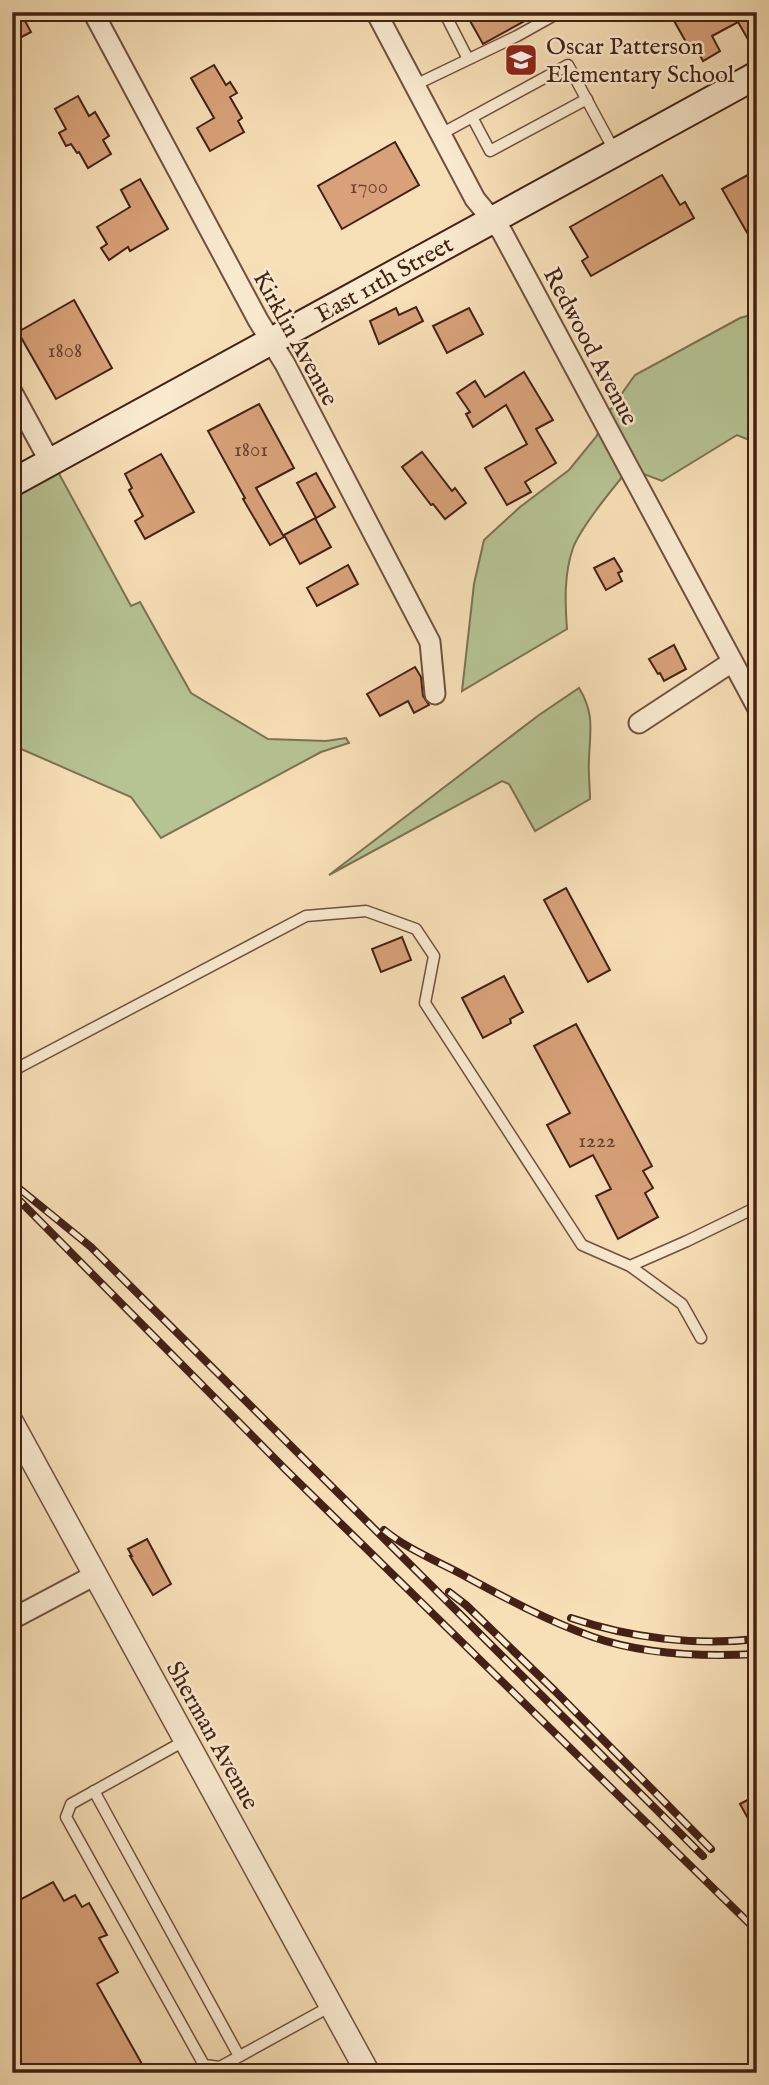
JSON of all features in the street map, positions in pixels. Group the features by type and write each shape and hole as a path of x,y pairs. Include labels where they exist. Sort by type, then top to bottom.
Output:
{"main road":[{"name":"East 11th Street","path":"12,483 757,75"}],"street":[{"name":"Kirklin Avenue","path":"93,12 285,364 430,642 435,694"},
{"name":"Redwood Avenue","path":"376,12 475,199 502,232 757,707"},
{"path":"12,391 50,462"},
{"path":"639,723 732,662"},
{"name":"Sherman Avenue","path":"12,1423 368,2073"},
{"path":"12,1619 96,1575"}],"lane":[{"path":"444,12 468,59"},
{"path":"415,85 517,36 560,12"},
{"path":"441,134 568,65 615,152"},
{"path":"472,117 490,151 587,99"},
{"path":"12,1071 306,916 366,911 416,929 434,957 425,1003 582,1245 630,1266 682,1304 701,1338"},
{"path":"630,1266 757,1207"},
{"path":"186,1740 71,1804 66,1817 72,1829 204,2065 220,2067 332,2006"},
{"path":"94,1791 239,2056"}],"green space":[{"path":"757,313 757,443 737,435 662,481 641,473 608,413 635,375 740,318"},
{"path":"599,431 623,476 589,520 573,548 567,578 567,629 462,691 474,584 484,540 520,507 569,470"},
{"path":"57,470 131,606 140,602 191,693 268,739 326,741 346,738 349,743 321,752 161,838 131,797 12,745 12,494"},
{"path":"579,688 587,706 590,723 590,799 535,831 509,784 502,781 329,875 539,715"}],"building":[{"path":"465,12 541,12 483,44"},
{"path":"669,12 755,12 751,15 757,25 757,55 738,22 712,36 720,51 703,61 695,46 690,49"},
{"path":"24,19 31,32 12,42 12,25"},
{"path":"214,65 226,85 230,82 237,93 230,97 242,118 238,121 244,132 210,151 197,128 214,118 191,78"},
{"path":"78,96 89,116 95,112 109,136 103,140 111,154 88,168 71,144 66,146 59,133 66,129 55,109"},
{"path":"395,142 419,185 342,229 318,186"},
{"path":"757,170 757,250 722,189"},
{"path":"662,175 680,205 685,202 694,218 591,276 582,261 588,257 570,227"},
{"path":"140,179 168,229 130,251 128,247 109,260 101,248 107,244 97,227 130,207 121,190"},
{"path":"74,300 112,368 56,399 18,332"},
{"path":"416,307 423,321 379,344 370,321 396,308 399,315"},
{"path":"469,308 483,334 447,353 433,326"},
{"path":"524,372 553,420 536,429 556,463 525,482 531,492 507,505 485,468 527,444 506,405 473,427 466,414 470,412 457,393 475,381 485,397"},
{"path":"259,404 294,468 256,488 284,537 270,545 208,431"},
{"path":"422,452 452,491 455,488 466,503 445,519 402,467"},
{"path":"161,454 194,512 145,539 135,521 143,516 129,490 132,488 125,474"},
{"path":"316,473 335,507 316,518 297,483"},
{"path":"315,518 331,547 300,564 284,535"},
{"path":"614,558 622,571 618,573 622,581 606,590 594,568"},
{"path":"348,565 358,584 317,606 307,588"},
{"path":"674,645 686,669 664,681 649,659"},
{"path":"415,667 421,677 423,696 429,705 414,713 408,701 380,716 367,694"},
{"path":"566,888 610,970 588,982 544,900"},
{"path":"402,937 411,960 381,972 372,949"},
{"path":"504,976 523,1012 510,1019 511,1023 483,1038 462,998"},
{"path":"576,1024 652,1166 643,1171 653,1188 645,1193 658,1217 618,1239 596,1196 611,1189 593,1155 570,1167 547,1125 570,1113 534,1046"},
{"path":"147,1539 171,1584 153,1595 128,1549"},
{"path":"757,1795 757,1835 740,1804"},
{"path":"53,1882 64,1901 75,1895 82,1907 89,1903 107,1935 99,1938 118,1972 97,1984 147,2073 12,2073 12,1904"}],"railway":[{"path":"21,1190 91,1247 703,1856"},
{"path":"12,1193 285,1469 757,1931"},
{"path":"384,1530 412,1549 511,1601 593,1637 653,1651 715,1655 757,1654"},
{"path":"449,1592 466,1605 555,1691 711,1849"},
{"path":"571,1618 616,1631 663,1639 757,1639"}],"place":[{"name":"Oscar Patterson Elementary School","path":"521,60"}]}
